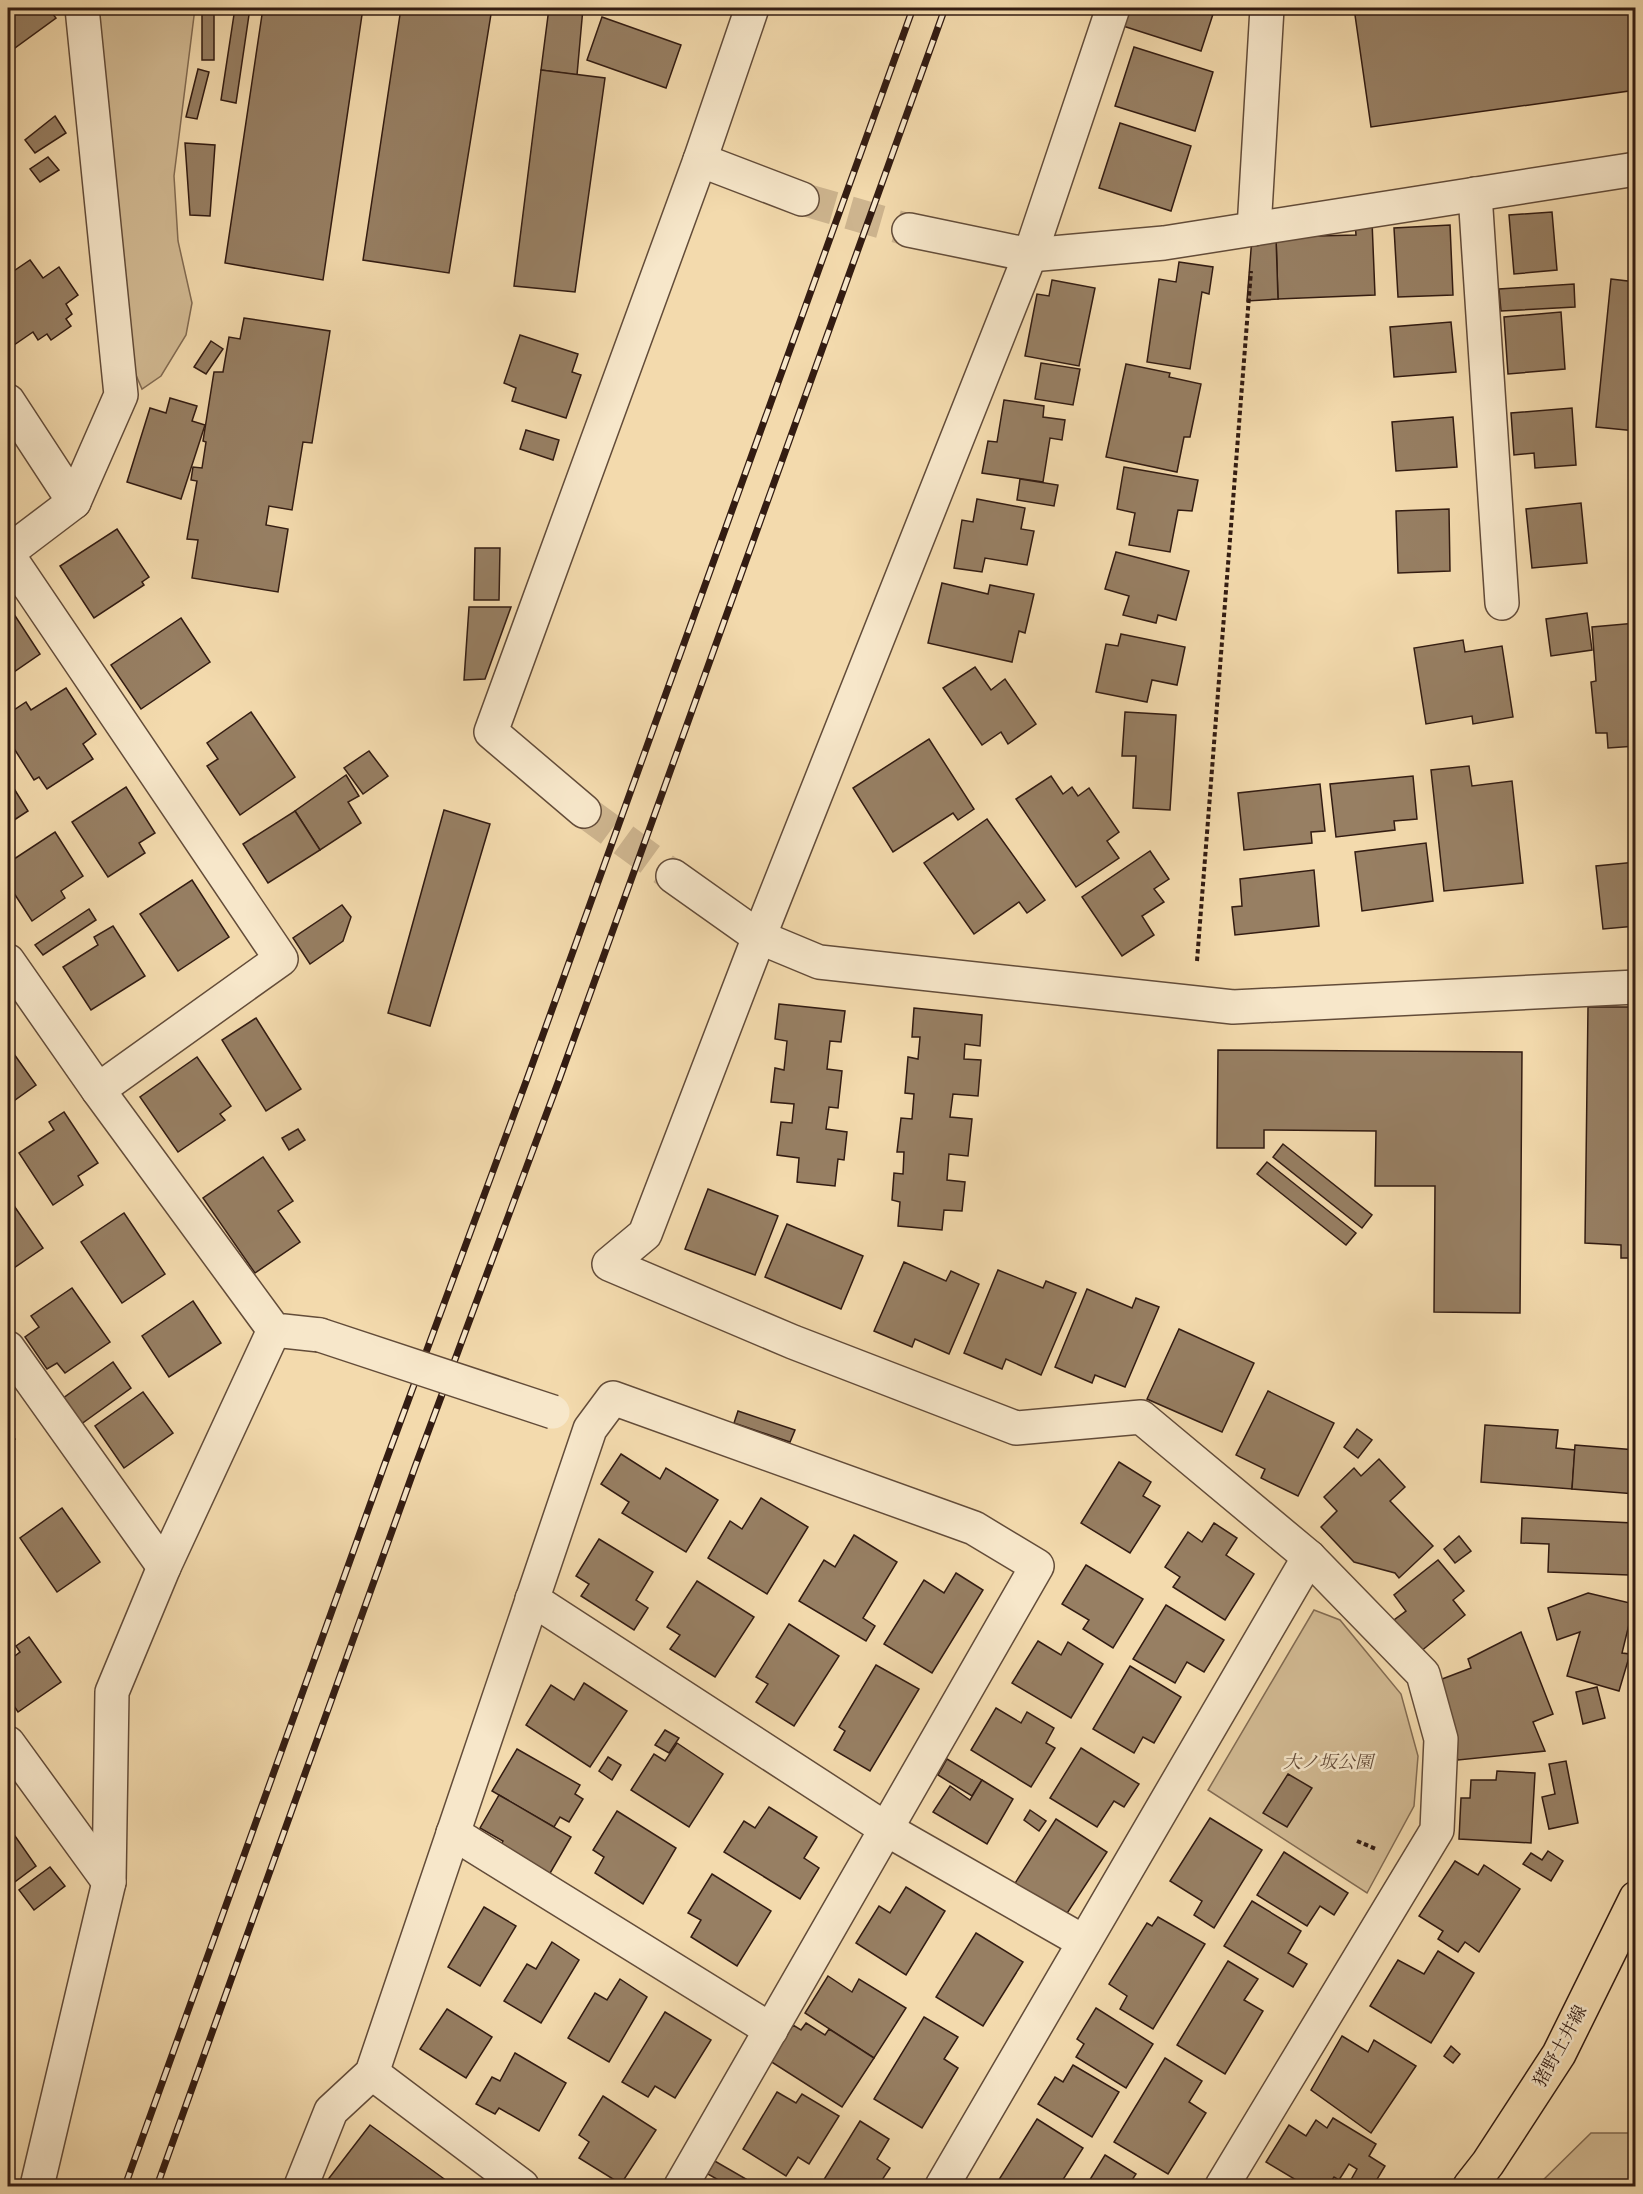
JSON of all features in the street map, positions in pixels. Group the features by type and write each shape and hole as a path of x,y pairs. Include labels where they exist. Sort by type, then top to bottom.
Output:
{"main road":[{"name":"猪野土井線","path":"1470,2187 1559,2054 1635,1898"}],"street":[{"path":"82,8 121,395 74,502 8,554 281,958 98,1090"},
{"path":"584,812 491,732 700,160 752,8"},
{"path":"1113,8 1030,255 759,938 645,1234 609,1264 794,1342 1016,1428 1141,1417 1309,1557 1423,1674 1441,1739 1437,1830 1222,2187"},
{"path":"1254,229 1267,8"},
{"path":"700,160 802,199"},
{"path":"909,231 1030,255 1164,243 1635,169"},
{"path":"1475,194 1502,603"},
{"path":"8,401 74,502"},
{"path":"673,876 759,938 819,962 1233,1007 1635,987"},
{"path":"8,961 98,1090 274,1330 320,1335 554,1412 590,1429"},
{"path":"37,2187 109,1882 112,1692 164,1568 274,1330"},
{"path":"8,1348 164,1568"},
{"path":"301,2187 331,2111 372,2073 590,1429 613,1398 974,1528 1037,1566 681,2187"},
{"path":"942,2187 1309,1557"},
{"path":"532,1599 886,1829 1084,1942"},
{"path":"8,1743 109,1882"},
{"path":"453,1833 771,2030"},
{"path":"372,2073 522,2187"}],"path":[{"path":"1194,1003 1254,229"}],"green space":[{"path":"97,8 195,8 174,176 178,241 192,303 186,335 161,376 142,389 132,366"},
{"name":"大ノ坂公園","path":"1314,1610 1340,1620 1401,1694 1418,1756 1414,1806 1367,1893 1208,1790"},
{"path":"1591,2133 1635,2133 1635,2186 1537,2186"}],"building":[{"path":"8,8 48,8 56,18 8,53"},
{"path":"202,8 214,8 214,60 202,60"},
{"path":"235,8 250,8 236,103 221,100"},
{"path":"263,8 363,8 323,280 225,263"},
{"path":"401,8 492,8 449,273 363,260"},
{"path":"549,8 583,8 577,75 541,70"},
{"path":"1129,8 1215,8 1201,51 1123,26"},
{"path":"1354,8 1636,8 1636,90 1371,127"},
{"path":"602,17 681,45 666,88 587,60"},
{"path":"1134,47 1213,72 1195,131 1115,106"},
{"path":"198,69 209,72 197,119 186,117"},
{"path":"541,70 605,78 575,292 514,286"},
{"path":"55,116 66,133 35,153 25,140"},
{"path":"1120,123 1191,146 1171,211 1099,188"},
{"path":"185,143 215,145 210,216 190,215"},
{"path":"48,157 59,170 40,182 30,169"},
{"path":"1552,212 1557,270 1514,274 1509,215"},
{"path":"1355,221 1372,221 1375,295 1278,299 1276,237 1356,235"},
{"path":"1450,225 1453,295 1398,297 1394,228"},
{"path":"1252,237 1276,237 1278,299 1247,301"},
{"path":"30,260 43,278 59,267 78,295 66,304 72,314 66,319 71,326 51,340 47,334 38,340 33,332 14,345 8,336 8,275"},
{"path":"1179,262 1213,267 1209,294 1202,292 1190,369 1147,362 1159,279 1176,282"},
{"path":"1611,279 1636,282 1636,431 1596,427"},
{"path":"1052,280 1095,288 1079,366 1025,356 1037,294 1049,296"},
{"path":"1574,284 1575,307 1501,311 1499,289"},
{"path":"1561,312 1565,369 1508,374 1504,317"},
{"path":"244,318 330,331 312,443 303,442 292,510 269,506 266,525 288,529 278,592 192,578 198,540 187,539 197,481 191,480 193,467 202,468 206,442 203,441 214,372 223,372 229,337 240,339"},
{"path":"1451,322 1456,372 1394,377 1390,327"},
{"path":"520,335 578,354 572,372 581,375 566,418 512,401 516,388 504,383"},
{"path":"211,341 223,349 206,374 194,367"},
{"path":"1041,363 1080,369 1073,405 1035,399"},
{"path":"1126,364 1170,373 1169,377 1201,384 1190,437 1184,437 1177,472 1106,457"},
{"path":"170,398 197,406 192,421 205,425 181,499 127,482 150,408 166,413"},
{"path":"1004,400 1044,406 1043,417 1065,420 1062,440 1050,438 1043,482 982,473 988,441 997,442"},
{"path":"1572,408 1576,465 1535,468 1534,453 1514,455 1511,413"},
{"path":"1453,417 1457,467 1396,471 1392,422"},
{"path":"526,430 559,440 553,460 520,449"},
{"path":"1124,467 1198,480 1192,511 1178,510 1170,552 1129,545 1135,513 1117,509"},
{"path":"1020,479 1058,485 1054,506 1017,500"},
{"path":"977,499 1025,508 1021,529 1034,531 1027,565 985,558 982,572 954,568 962,520 973,522"},
{"path":"1581,503 1587,563 1532,568 1526,509"},
{"path":"1449,509 1450,571 1398,573 1396,511"},
{"path":"117,529 149,577 142,582 144,585 94,618 60,566"},
{"path":"475,548 500,548 499,600 474,600"},
{"path":"1116,552 1189,571 1176,620 1158,615 1156,623 1123,615 1129,596 1105,589"},
{"path":"942,583 988,594 990,585 1034,594 1025,633 1019,631 1012,662 928,643"},
{"path":"8,605 40,654 8,676"},
{"path":"469,607 511,607 485,679 464,680"},
{"path":"1587,613 1592,650 1551,656 1546,619"},
{"path":"181,618 210,662 141,709 111,665"},
{"path":"1636,623 1636,746 1608,748 1607,733 1596,733 1591,682 1596,681 1592,627"},
{"path":"1121,634 1185,647 1177,685 1152,680 1147,702 1096,692 1106,644 1118,646"},
{"path":"1463,640 1465,652 1502,646 1513,717 1473,724 1472,716 1426,724 1414,648"},
{"path":"975,667 991,690 1005,679 1036,724 1008,744 1001,732 982,745 943,688"},
{"path":"66,688 96,734 83,744 93,759 47,789 39,777 34,780 8,739 8,714 26,702 31,710"},
{"path":"251,712 295,777 240,815 207,766 218,759 207,743"},
{"path":"1125,712 1176,715 1170,810 1133,808 1136,756 1122,756"},
{"path":"929,739 974,809 958,820 953,813 893,852 853,788"},
{"path":"369,751 388,776 363,794 344,768"},
{"path":"1469,766 1472,786 1512,781 1523,883 1444,891 1431,770"},
{"path":"346,775 359,796 348,802 361,823 320,850 295,811"},
{"path":"1051,776 1063,794 1072,787 1078,796 1089,788 1119,832 1107,841 1119,858 1076,887 1016,799"},
{"path":"1413,776 1417,819 1394,821 1395,830 1336,837 1330,784"},
{"path":"8,779 28,811 8,824"},
{"path":"1320,784 1325,831 1311,832 1312,843 1244,850 1238,793"},
{"path":"126,787 155,833 139,843 145,853 108,877 72,822"},
{"path":"444,810 490,824 430,1026 388,1013"},
{"path":"295,811 320,850 268,883 243,844"},
{"path":"987,819 1045,900 1027,913 1019,902 974,934 924,863"},
{"path":"55,832 83,876 61,891 65,898 32,921 8,884 8,863"},
{"path":"1426,843 1433,901 1362,911 1355,852"},
{"path":"1150,851 1169,879 1154,889 1164,902 1142,916 1154,935 1122,956 1082,897"},
{"path":"1636,862 1636,926 1603,929 1596,866"},
{"path":"1314,870 1319,926 1235,935 1232,907 1242,906 1240,879"},
{"path":"192,880 229,937 178,971 140,914"},
{"path":"342,905 351,917 343,941 310,964 293,938"},
{"path":"89,909 96,920 43,955 35,945"},
{"path":"113,926 145,976 91,1010 63,967 98,945 94,937"},
{"path":"779,1004 845,1011 841,1042 830,1041 827,1069 842,1071 838,1108 829,1107 826,1129 847,1132 844,1160 838,1159 835,1186 797,1182 799,1158 777,1155 781,1122 792,1123 794,1104 771,1102 775,1068 784,1070 787,1041 775,1039"},
{"path":"1588,1007 1636,1007 1636,1258 1621,1258 1621,1245 1585,1243"},
{"path":"914,1008 982,1015 980,1046 965,1044 964,1059 981,1060 978,1096 953,1094 950,1117 972,1119 968,1156 949,1154 947,1180 965,1182 962,1211 944,1210 942,1230 898,1226 900,1202 892,1200 894,1173 903,1174 904,1152 897,1152 901,1118 912,1119 914,1094 905,1093 908,1057 918,1059 920,1037 912,1037"},
{"path":"256,1018 301,1089 266,1111 222,1040"},
{"path":"1218,1050 1522,1052 1520,1313 1434,1312 1435,1186 1375,1186 1376,1131 1264,1130 1264,1148 1217,1148"},
{"path":"14,1054 36,1085 8,1105 8,1058"},
{"path":"197,1057 231,1106 220,1114 225,1120 178,1152 140,1097"},
{"path":"64,1112 98,1163 78,1176 83,1185 53,1205 19,1153 54,1130 49,1122"},
{"path":"298,1129 305,1140 289,1150 282,1138"},
{"path":"1283,1144 1372,1215 1362,1228 1273,1157"},
{"path":"263,1157 293,1201 278,1211 300,1242 255,1273 203,1198"},
{"path":"1267,1162 1356,1233 1346,1245 1257,1174"},
{"path":"708,1189 778,1216 755,1275 685,1249"},
{"path":"8,1197 43,1248 8,1272"},
{"path":"124,1213 165,1274 122,1303 81,1242"},
{"path":"787,1224 863,1256 841,1309 765,1277"},
{"path":"904,1262 946,1281 951,1271 979,1284 949,1354 915,1339 912,1347 874,1331"},
{"path":"998,1270 1043,1288 1046,1281 1076,1293 1041,1375 1006,1359 1002,1369 964,1353"},
{"path":"72,1288 110,1342 65,1373 57,1363 47,1369 25,1337 39,1327 31,1316"},
{"path":"1087,1289 1132,1308 1136,1298 1159,1307 1125,1387 1095,1375 1092,1383 1055,1367"},
{"path":"193,1301 221,1343 169,1377 142,1336"},
{"path":"1179,1329 1254,1363 1222,1432 1147,1399"},
{"path":"113,1362 131,1388 73,1430 55,1404"},
{"path":"1268,1391 1334,1423 1298,1496 1261,1478 1265,1469 1236,1455"},
{"path":"143,1392 173,1433 124,1468 95,1426"},
{"path":"738,1411 795,1430 790,1442 734,1423"},
{"path":"1485,1425 1558,1430 1556,1448 1575,1450 1572,1489 1481,1482"},
{"path":"8,1428 15,1439 8,1445"},
{"path":"1357,1429 1372,1440 1358,1458 1344,1447"},
{"path":"1575,1445 1636,1450 1636,1494 1572,1489"},
{"path":"621,1454 660,1479 666,1468 718,1500 686,1552 622,1513 629,1502 601,1484"},
{"path":"1379,1459 1405,1487 1390,1501 1433,1546 1399,1578 1395,1573 1354,1562 1321,1527 1337,1511 1324,1497 1354,1468 1361,1476"},
{"path":"1119,1462 1151,1482 1143,1496 1160,1506 1130,1553 1081,1523"},
{"path":"761,1498 808,1527 767,1594 708,1558 730,1521 742,1529"},
{"path":"62,1508 100,1562 57,1592 20,1538"},
{"path":"1522,1518 1634,1523 1636,1554 1632,1554 1629,1575 1548,1572 1549,1544 1521,1543"},
{"path":"1214,1523 1237,1538 1226,1555 1254,1574 1225,1620 1173,1587 1180,1577 1165,1567 1188,1532 1202,1542"},
{"path":"854,1535 897,1562 863,1618 875,1626 866,1641 799,1601 824,1560 835,1567"},
{"path":"1459,1536 1471,1551 1455,1563 1444,1549"},
{"path":"599,1539 653,1572 636,1600 648,1608 634,1630 581,1596 589,1584 576,1576"},
{"path":"1438,1560 1464,1591 1453,1600 1465,1615 1420,1652 1394,1620 1406,1611 1394,1595"},
{"path":"1086,1565 1143,1599 1113,1648 1083,1629 1089,1620 1062,1604"},
{"path":"956,1573 983,1590 932,1673 884,1644 924,1580 944,1593"},
{"path":"697,1581 754,1617 715,1677 670,1649 680,1635 667,1627"},
{"path":"1588,1593 1634,1604 1622,1653 1630,1654 1619,1691 1567,1676 1580,1632 1557,1640 1548,1608"},
{"path":"1166,1605 1224,1640 1204,1672 1187,1662 1175,1683 1133,1659"},
{"path":"789,1624 839,1656 794,1726 756,1702 768,1684 756,1677"},
{"path":"1521,1632 1553,1714 1533,1722 1545,1751 1458,1760 1429,1684 1471,1668 1468,1659"},
{"path":"29,1637 61,1682 18,1712 8,1697 8,1661 20,1652 16,1646"},
{"path":"1038,1641 1061,1655 1068,1642 1103,1664 1071,1718 1012,1683"},
{"path":"876,1665 919,1689 870,1771 834,1750 845,1731 839,1727"},
{"path":"1130,1666 1181,1697 1154,1743 1143,1737 1134,1753 1093,1729"},
{"path":"584,1683 627,1711 590,1767 526,1725 551,1685 574,1700"},
{"path":"1597,1687 1605,1718 1583,1724 1576,1692"},
{"path":"996,1708 1021,1723 1027,1712 1054,1728 1046,1743 1055,1748 1031,1787 971,1750"},
{"path":"665,1730 679,1738 669,1753 655,1745"},
{"path":"677,1743 723,1774 689,1827 631,1790 654,1754 665,1761"},
{"path":"1081,1748 1139,1784 1124,1807 1114,1801 1097,1827 1050,1798"},
{"path":"517,1749 580,1785 575,1794 583,1799 569,1822 560,1817 554,1827 492,1791"},
{"path":"608,1757 621,1765 612,1780 599,1771"},
{"path":"947,1759 982,1780 972,1796 938,1775"},
{"path":"1566,1761 1578,1823 1549,1829 1542,1797 1555,1794 1549,1764"},
{"path":"1497,1771 1535,1773 1531,1843 1459,1839 1461,1798 1470,1798 1471,1780 1496,1780"},
{"path":"1288,1774 1312,1788 1287,1827 1263,1813"},
{"path":"982,1780 1013,1799 987,1844 933,1812 950,1786 970,1800"},
{"path":"499,1795 571,1837 549,1875 500,1847 503,1841 480,1828"},
{"path":"769,1807 817,1837 804,1858 819,1868 800,1899 724,1852 744,1821 755,1828"},
{"path":"1030,1810 1046,1821 1039,1831 1024,1820"},
{"path":"617,1811 676,1848 643,1904 595,1873 604,1857 593,1850"},
{"path":"1210,1818 1262,1850 1214,1928 1194,1915 1202,1901 1170,1881"},
{"path":"1056,1819 1107,1852 1062,1921 1012,1888"},
{"path":"8,1826 36,1866 8,1887"},
{"path":"1548,1851 1563,1861 1551,1881 1523,1864 1531,1853 1542,1860"},
{"path":"1284,1852 1348,1893 1334,1915 1320,1906 1307,1926 1257,1895"},
{"path":"1455,1861 1478,1875 1484,1865 1520,1889 1479,1952 1465,1942 1458,1952 1438,1939 1443,1931 1419,1916"},
{"path":"50,1867 65,1886 34,1910 19,1890"},
{"path":"712,1874 771,1911 737,1966 691,1937 701,1920 688,1913"},
{"path":"906,1887 945,1911 906,1975 856,1943 879,1906 890,1913"},
{"path":"1252,1901 1301,1931 1288,1953 1307,1964 1293,1987 1224,1946"},
{"path":"484,1907 516,1926 480,1986 448,1967"},
{"path":"1158,1917 1205,1944 1153,2029 1120,2009 1127,1996 1109,1984 1147,1923 1152,1926"},
{"path":"976,1933 1023,1962 983,2026 936,1997"},
{"path":"552,1942 579,1960 541,2023 504,2001 527,1964 536,1969"},
{"path":"1438,1951 1474,1973 1431,2043 1370,2006 1398,1960 1424,1974"},
{"path":"1228,1961 1258,1979 1244,2000 1263,2011 1225,2074 1177,2045"},
{"path":"828,1976 852,1992 859,1979 906,2008 874,2058 805,2013"},
{"path":"620,1979 647,1997 609,2062 568,2038 595,1993 607,2000"},
{"path":"1096,2008 1153,2044 1126,2088 1076,2057 1084,2044 1077,2039"},
{"path":"447,2009 492,2037 466,2078 420,2049"},
{"path":"665,2012 711,2040 675,2098 655,2086 648,2097 622,2082"},
{"path":"924,2017 958,2037 944,2059 958,2068 922,2128 874,2099"},
{"path":"806,2023 825,2035 829,2029 874,2058 842,2107 770,2061 793,2025 801,2030"},
{"path":"1342,2036 1368,2052 1374,2040 1416,2066 1371,2133 1311,2090"},
{"path":"1451,2046 1460,2054 1453,2063 1444,2056"},
{"path":"515,2053 566,2083 539,2131 499,2108 495,2114 476,2104 492,2077 500,2081"},
{"path":"1165,2058 1202,2081 1189,2102 1206,2113 1168,2174 1114,2142"},
{"path":"1073,2065 1119,2092 1092,2137 1038,2104 1055,2077 1063,2082"},
{"path":"777,2092 796,2103 802,2094 839,2116 809,2164 798,2157 786,2176 743,2149"},
{"path":"603,2096 656,2130 621,2184 579,2158 589,2142 579,2135"},
{"path":"1333,2118 1376,2144 1369,2156 1385,2166 1373,2186 1348,2185 1357,2169 1349,2164 1339,2180 1334,2177 1328,2186 1306,2186 1266,2162 1289,2125 1306,2136 1316,2120 1327,2128"},
{"path":"1037,2119 1083,2148 1059,2186 995,2186"},
{"path":"860,2121 889,2139 877,2159 890,2168 878,2186 820,2186"},
{"path":"370,2125 447,2181 442,2186 323,2186"},
{"path":"1105,2155 1136,2174 1128,2186 1086,2186"},
{"path":"706,2156 746,2179 742,2186 729,2186 699,2169"}],"tunnel":[{"path":"802,199 909,230"},
{"path":"584,811 673,876"}],"railway":[{"path":"125,2186 913,8"},
{"path":"157,2186 415,1467 559,1080 945,8"}]}
